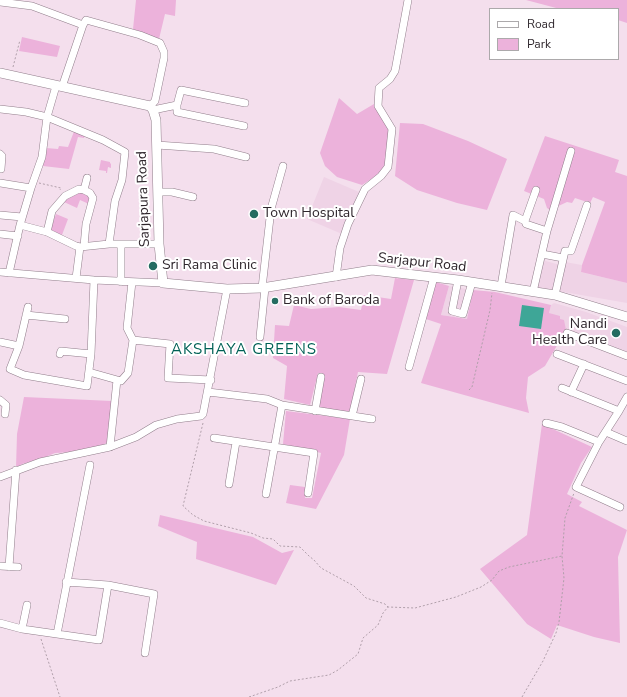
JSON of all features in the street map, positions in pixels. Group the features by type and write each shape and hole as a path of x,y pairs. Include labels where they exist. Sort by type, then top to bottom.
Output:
{"main road":[{"path":"0,73 152,108"},
{"name":"Sarjapura Road","path":"152,108 156,120 159,244 163,283"},
{"name":"Sarjapur Road","path":"163,283 227,289 263,288 372,270 458,280 555,295 625,315"}],"street":[{"path":"336,277 340,248 348,224 365,189 381,176 388,167 392,129 378,106 379,88 390,80 395,71 408,0"},
{"path":"0,2 32,6 83,24"},
{"path":"0,281 18,236 32,184 42,157 47,117 83,24 86,20 140,35 160,43 164,52 164,58 155,101 152,108"},
{"path":"244,126 177,112 177,105 181,90 245,103"},
{"path":"152,108 177,105"},
{"path":"0,109 26,112 47,117 103,140 125,152 122,180 115,201 109,244"},
{"path":"157,145 214,149 246,157"},
{"path":"533,292 547,232 571,152"},
{"path":"0,154 2,156 2,169"},
{"path":"260,337 263,288 271,209 283,166"},
{"path":"84,190 87,178"},
{"path":"0,183 32,184"},
{"path":"47,232 52,211 65,196 79,189 90,193 93,198 86,224 76,278"},
{"path":"525,221 536,190"},
{"path":"158,192 172,192 193,197"},
{"path":"555,295 565,251 571,252 587,205"},
{"path":"0,214 22,217"},
{"path":"497,286 513,215 525,221 526,224 547,232"},
{"path":"20,225 47,232 76,246 82,247 109,244 159,244"},
{"path":"0,234 18,236"},
{"path":"120,282 122,244"},
{"path":"542,254 563,258"},
{"path":"4,273 120,282 163,283"},
{"path":"409,367 434,277"},
{"path":"28,307 19,346 10,369 24,375 51,381 87,386 91,354 94,280"},
{"path":"458,280 452,311 463,314 472,282"},
{"path":"89,372 121,381 128,373 133,340 127,328 132,282"},
{"path":"0,477 40,462 110,447 136,437 156,426 177,420 201,416 203,414 208,392 227,289"},
{"path":"26,315 65,319"},
{"path":"567,333 627,356"},
{"path":"133,340 170,344 168,378 210,380"},
{"path":"0,342 19,346"},
{"path":"60,354 61,351 91,354"},
{"path":"557,354 627,381"},
{"path":"571,392 584,364"},
{"path":"315,411 321,377"},
{"path":"352,416 361,379"},
{"path":"110,447 117,380"},
{"path":"562,388 623,408"},
{"path":"208,392 267,399 282,405 372,419"},
{"path":"620,507 576,487 599,442 623,408 627,397"},
{"path":"0,400 6,405 5,414"},
{"path":"266,494 282,405"},
{"path":"546,423 562,427 599,442"},
{"path":"606,432 627,441"},
{"path":"214,438 314,453 308,493"},
{"path":"229,484 236,442"},
{"path":"57,634 90,464"},
{"path":"9,567 16,470"},
{"path":"0,566 18,567"},
{"path":"66,582 108,585 154,594 145,653"},
{"path":"0,623 22,629 99,640 108,585"},
{"path":"22,629 27,605"}],"path":[{"path":"10,75 20,40"},
{"path":"32,184 61,188 58,198 61,201"},
{"path":"469,390 472,388 497,286"},
{"path":"203,414 204,419 183,506 193,515 204,521 251,533 263,538 273,539 280,546 300,547 320,568 354,586 366,598 385,604 388,607 416,608 456,597 481,587 492,580 499,571 509,567 562,556"},
{"path":"522,697 543,661 556,633 559,622 564,578 562,556 565,518 576,487"},
{"path":"249,697 278,687 290,681 329,674 338,670 358,654 363,638 378,625 383,613 388,607"},
{"path":"38,631 60,697"}],"shaded area":[{"path":"324,177 359,192 342,234 307,219"},
{"path":"542,260 564,266 565,262 582,265 581,272 627,283 627,303 535,287"},
{"path":"449,286 473,290 467,319 441,315"},
{"path":"554,303 586,312 627,327 627,354 566,330 559,319 549,313 551,305"},
{"path":"522,305 544,308 541,329 519,326"}],"green space":[{"path":"136,0 176,0 175,16 165,14 159,39 133,29"},
{"path":"526,0 627,0 627,23 619,20 619,8 556,8"},
{"path":"22,37 60,46 57,57 19,51"},
{"path":"339,98 357,114 374,104 389,130 387,161 379,174 362,185 337,177 325,166 320,153"},
{"path":"400,123 423,124 468,141 507,159 487,210 457,203 417,190 395,176"},
{"path":"75,129 85,134 84,138 78,137 69,169 43,166 46,148 58,149 59,146 68,147"},
{"path":"545,136 619,160 615,172 627,176 627,283 581,272 582,265 605,202 593,197 590,203 575,198 572,203 567,202 550,210 547,208 544,199 524,191"},
{"path":"101,160 110,162 111,164 111,168 108,167 107,173 106,171 99,170"},
{"path":"79,191 90,196 89,204 80,200 77,208 64,202 66,198"},
{"path":"56,214 68,219 62,235 50,231"},
{"path":"395,278 414,280 387,374 358,372 350,412 319,408 323,373 318,373 310,405 284,399 287,366 273,358 275,325 289,326 294,305 311,309 339,307 361,310 364,295 391,299"},
{"path":"436,282 449,286 441,315 467,319 473,290 495,292 551,305 549,313 560,316 560,319 564,320 566,330 545,366 528,377 526,398 529,413 421,383 441,324 426,319"},
{"path":"24,397 112,401 107,442 104,445 73,452 55,453 22,464 16,468 17,434"},
{"path":"286,411 350,419 344,455 316,509 286,503 290,485 305,487 305,498 312,498 321,453 283,444"},
{"path":"542,424 592,447 581,463 567,494 582,502 579,506 627,530 618,557 620,643 594,637 557,625 551,639 527,624 480,569 527,535"},
{"path":"160,515 253,537 282,553 294,550 276,585 196,559 197,542 158,526"}],"place":[{"name":"Town Hospital","path":"254,214"},
{"name":"Sri Rama Clinic","path":"153,266"},
{"name":"Bank of Baroda","path":"275,301"},
{"name":"Nandi Health Care","path":"616,333"}],"district":[{"name":"AKSHAYA GREENS","path":"244,350"}]}
